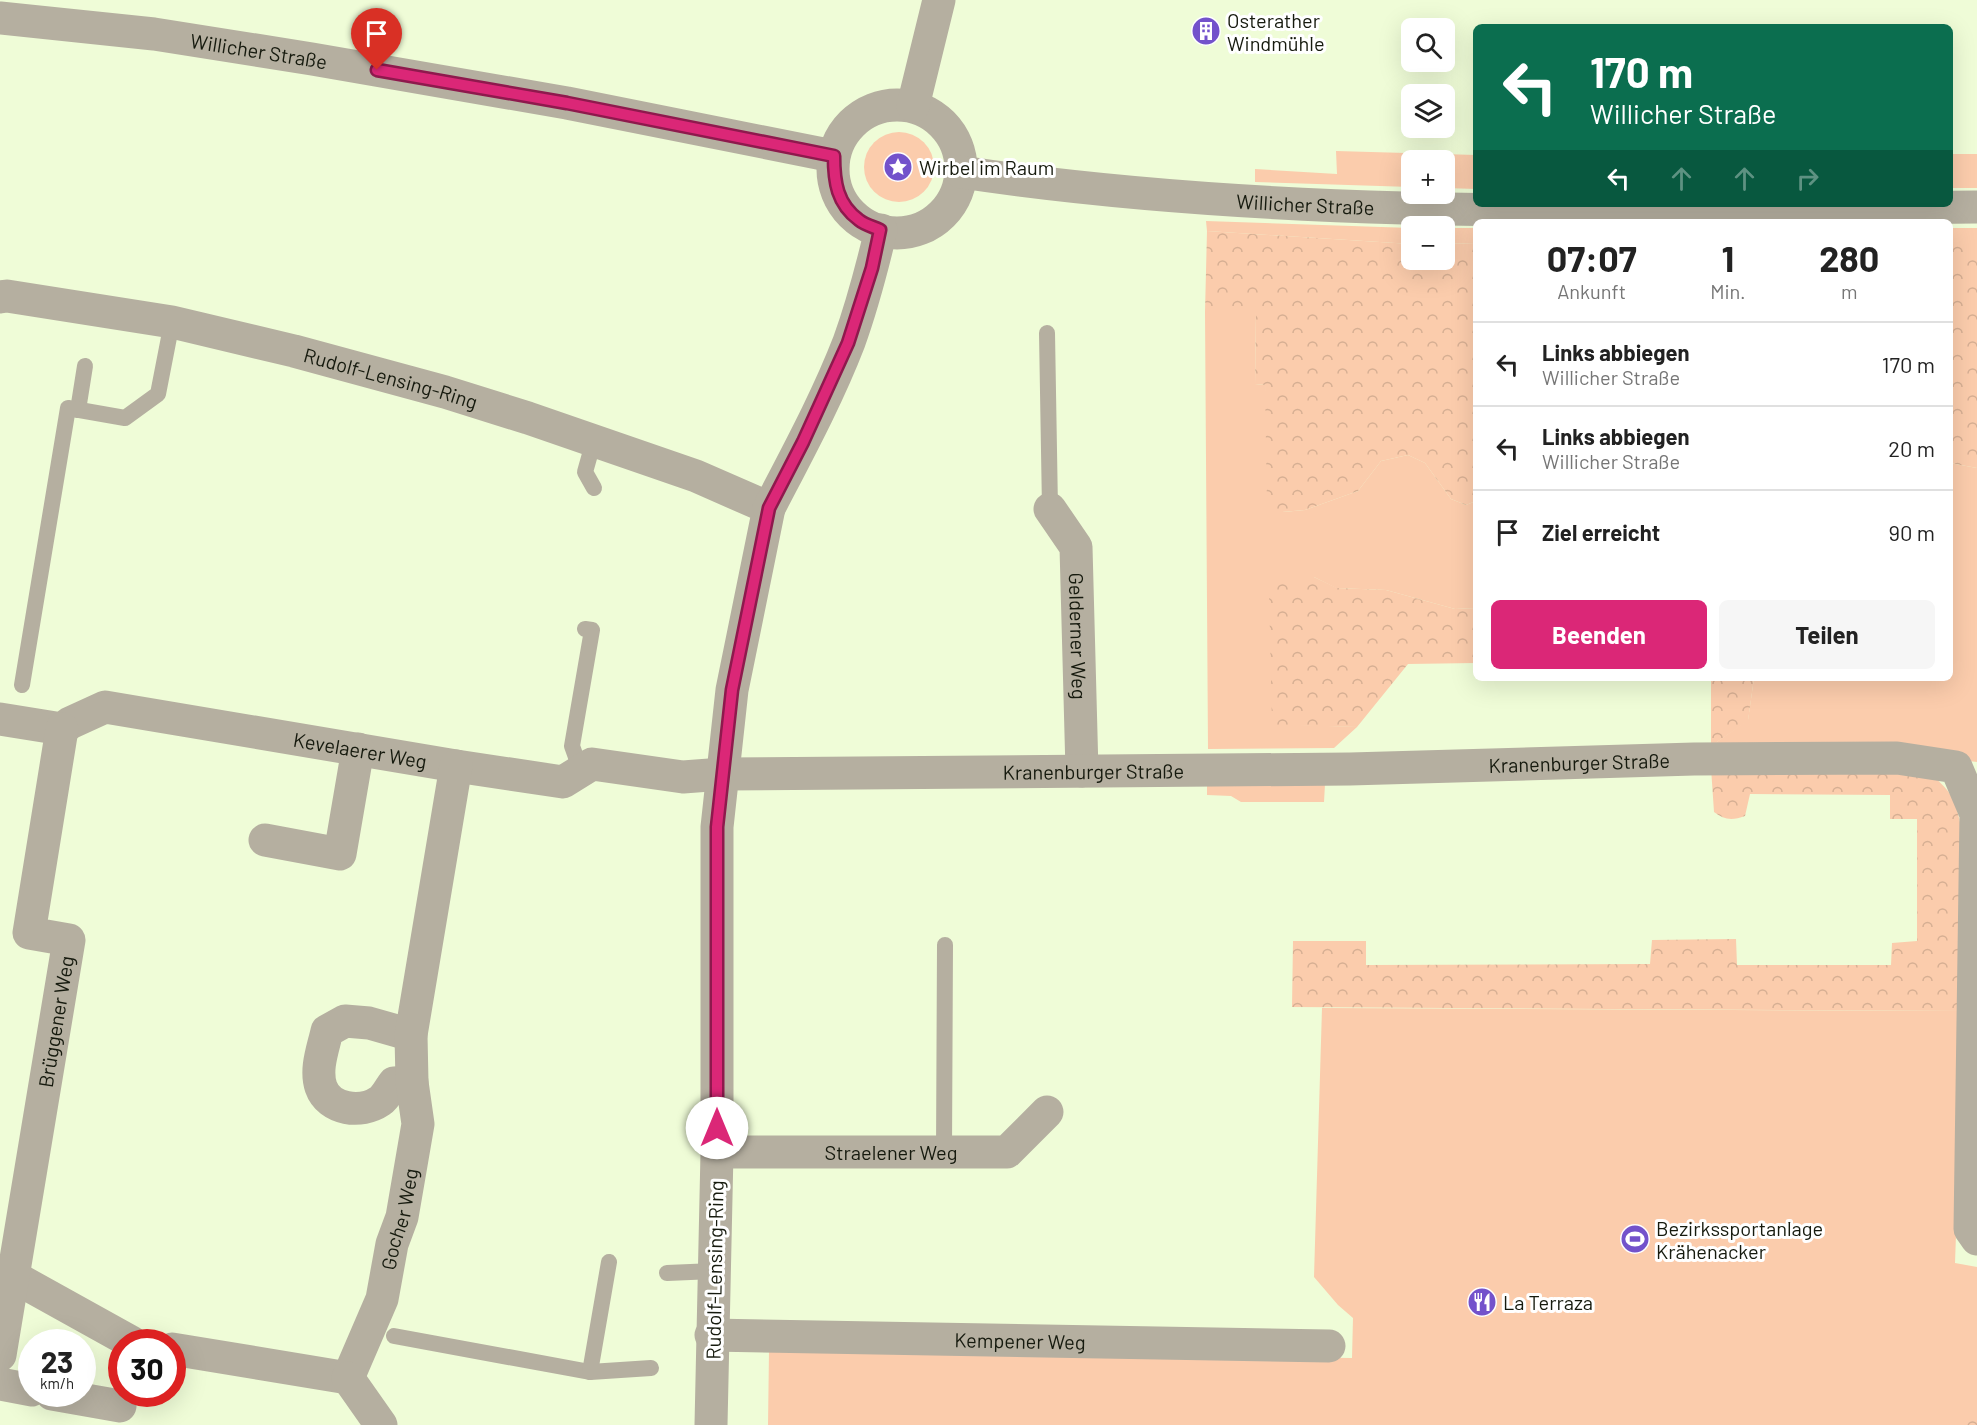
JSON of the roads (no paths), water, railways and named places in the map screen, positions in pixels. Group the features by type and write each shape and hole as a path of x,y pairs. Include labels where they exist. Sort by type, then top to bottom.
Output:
{"street":[{"path":"913,106 939,0"},
{"name":"Willicher Straße","path":"0,18 154,34 381,70 567,103 834,156"},
{"path":"887,105 913,106 933,116 949,131 959,150 961,172 956,194 944,213 925,226 903,233 880,230 859,220 842,203 834,180 834,156 844,132 862,114 887,105"},
{"name":"Willicher Straße","path":"961,172 1082,188 1342,206 1504,209 1977,207"},
{"name":"Rudolf-Lensing-Ring","path":"711,1425 711,1335 717,1152 717,827 732,690 769,508 803,442 848,343 872,268 880,230"},
{"name":"Rudolf-Lensing-Ring","path":"0,297 7,296 172,322 294,351 434,389 528,418 696,476 769,508"},
{"name":"Gelderner Weg","path":"1050,509 1076,548 1082,771"},
{"name":"Kevelaerer Weg","path":"62,729 105,707 563,782 592,764 683,777 723,774"},
{"path":"0,719 62,729"},
{"name":"Brüggener Weg","path":"7,1276 69,940 29,933 62,729"},
{"path":"265,840 340,854 358,749"},
{"name":"Kranenburger Straße","path":"723,774 1350,769 1694,759 1897,758 1956,767 1976,814 1970,1229 1977,1239"},
{"name":"Gocher Weg","path":"371,1353 392,1244 402,1217 418,1124 412,1082 411,1035 456,766"},
{"path":"411,1035 369,1023 345,1021 327,1031 318,1071 321,1087 329,1102 346,1108 360,1109 381,1101 394,1083 412,1082"},
{"name":"Straelener Weg","path":"717,1152 1007,1152 1047,1112"},
{"path":"0,1355 7,1276 108,1330"},
{"name":"Kempener Weg","path":"711,1335 1329,1346"},
{"path":"186,1349 371,1353 381,1425"},
{"path":"0,1384 18,1387"},
{"path":"96,1403 120,1408"}],"lane":[{"path":"22,685 68,408 125,418 162,399 172,322"},
{"path":"1047,333 1050,509"},
{"path":"78,410 85,366"},
{"path":"594,440 585,472 594,488"},
{"path":"581,771 572,747 592,630 585,629"},
{"path":"944,1152 945,945"},
{"path":"590,1372 609,1262"},
{"path":"667,1273 714,1271"},
{"path":"371,1353 590,1372 651,1368"}],"place":[{"name":"Osterather Windmühle","path":"1206,31"},
{"name":"Wirbel im Raum","path":"898,167"},
{"name":"Bezirkssportanlage Krähenacker","path":"1635,1239"},
{"name":"La Terraza","path":"1482,1302"}]}
